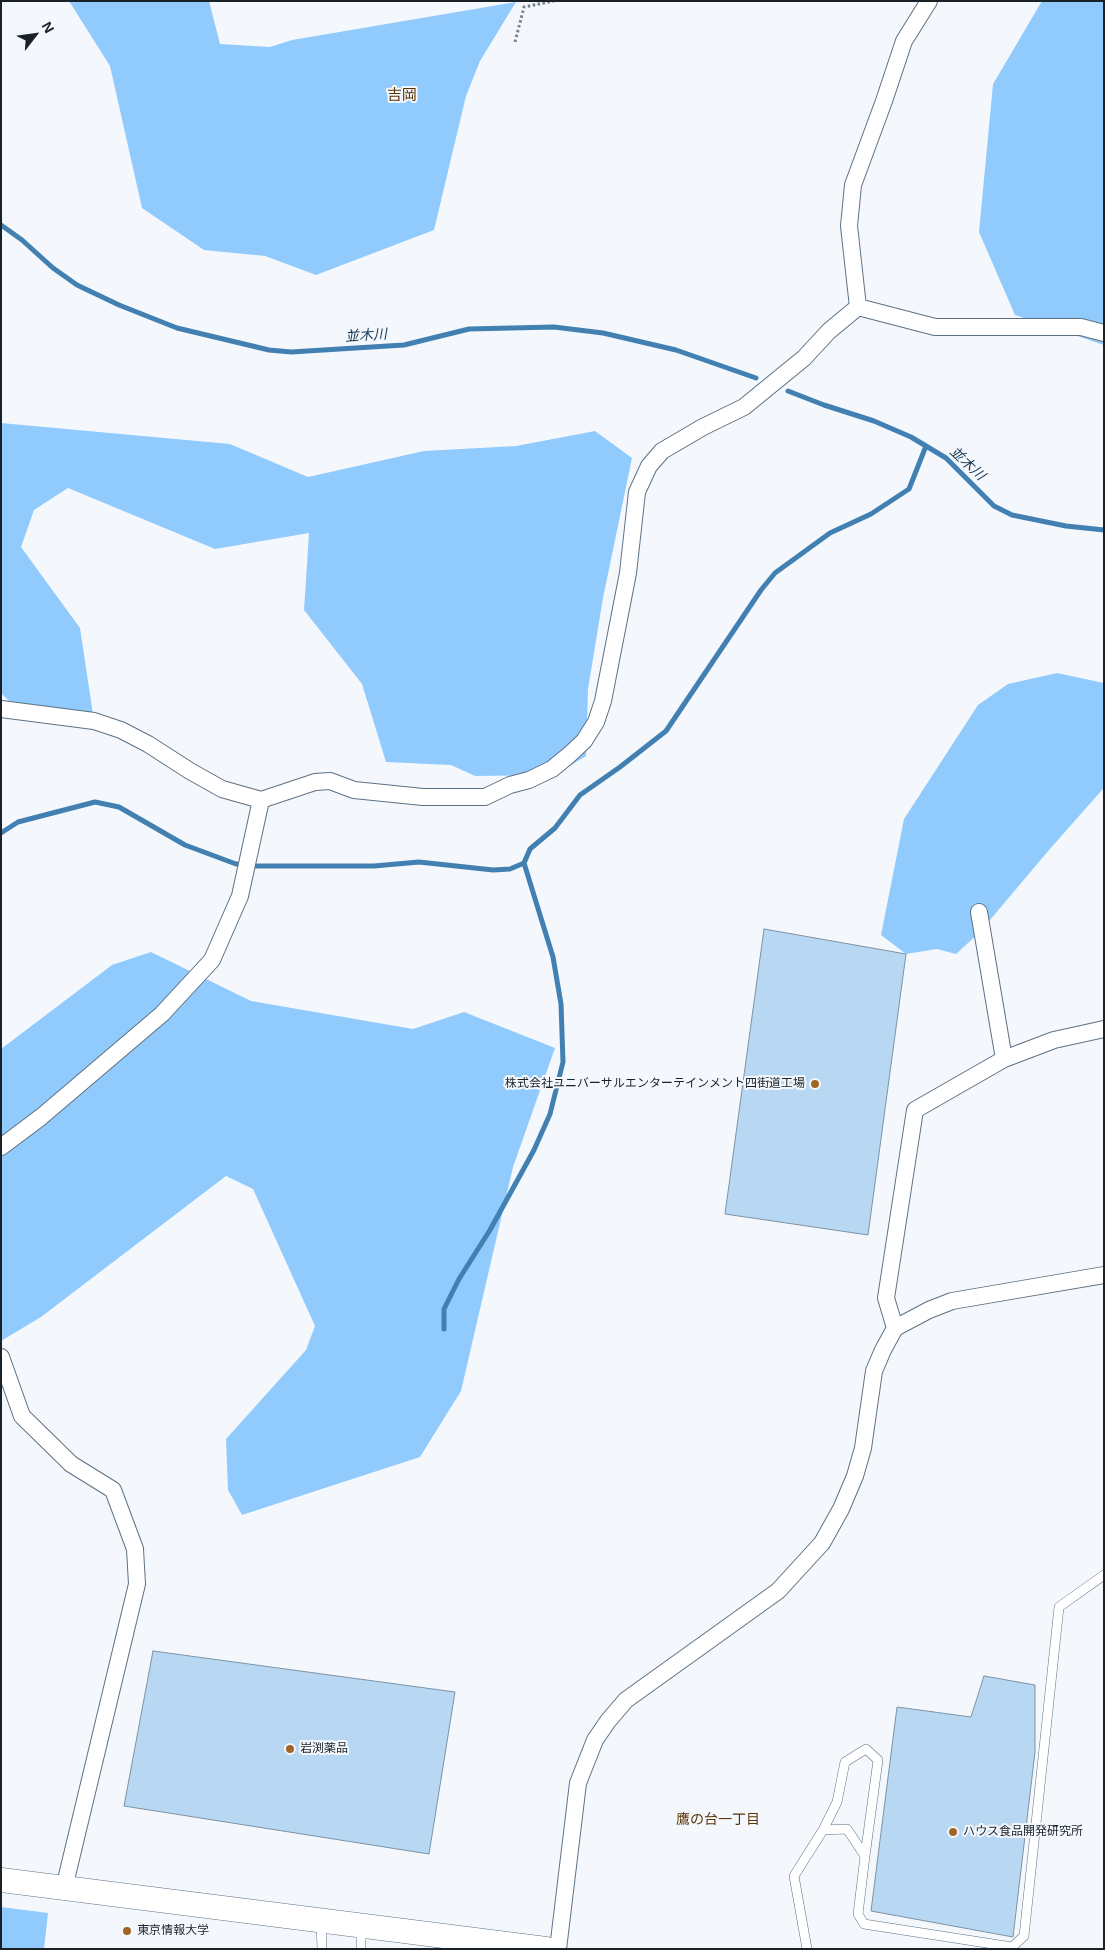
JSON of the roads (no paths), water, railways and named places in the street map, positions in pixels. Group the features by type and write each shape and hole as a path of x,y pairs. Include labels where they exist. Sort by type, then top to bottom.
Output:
{"street":[{"path":"858,307 849,226 853,185 904,41 929,1"},
{"path":"858,307 935,327 1080,327 1104,333"},
{"path":"1,709 94,721 121,730 148,744 190,772 222,789 261,800 315,782 330,781 354,790 424,797 485,797 510,785 529,780 552,770 584,741 596,722 603,701 628,573 637,492 649,466 662,451 703,427 744,407 804,358 829,332 858,307"},
{"path":"1,1147 41,1117 162,1014 212,960 240,896 261,800"},
{"path":"979,912 1004,1059"},
{"path":"895,1328 886,1298 915,1110 1004,1059 1054,1040 1104,1029"},
{"path":"558,1949 578,1783 595,1740 608,1720 626,1700 778,1591 822,1543 841,1509 855,1476 863,1448 874,1371 895,1328 929,1310 952,1301 1104,1275"},
{"path":"1,1357 22,1416 72,1464 113,1490 135,1549 137,1584 64,1888"},
{"path":"1,1880 546,1949"}],"lane":[{"path":"807,1949 794,1876 823,1830 837,1802 845,1762 866,1749 878,1760 858,1914 864,1924 1012,1947 1024,1936 1059,1607 1104,1575"},
{"path":"823,1830 847,1829 865,1856"},
{"path":"321,1920 322,1949"},
{"path":"361,1925 361,1949"}],"waterway":[{"name":"並木川","path":"1,225 22,240 53,268 77,285 119,305 177,328 269,350 291,352 404,345 469,329 554,327 603,333 676,350 756,378"},
{"name":"並木川","path":"788,391 874,421 911,437 946,458 994,506 1012,515 1066,526 1104,530"},
{"path":"444,1329 444,1309 459,1279 490,1230 534,1150 550,1114 563,1062 561,1004 553,957 524,863 530,849 555,828 580,795 666,731 761,590 775,573 830,533 871,514 909,489 926,446"},
{"path":"1,833 18,822 95,802 119,807 185,845 236,864 253,866 374,866 419,862 493,870 510,869 524,863"}],"place":[{"name":"株式会社ユニバーサルエンターテインメント四街道工場","path":"815,1084"},
{"name":"岩渕薬品","path":"290,1749"},
{"name":"ハウス食品開発研究所","path":"953,1832"},
{"name":"東京情報大学","path":"127,1931"}],"district":[{"name":"吉岡","path":"402,96"},
{"name":"鷹の台一丁目","path":"718,1820"}]}
